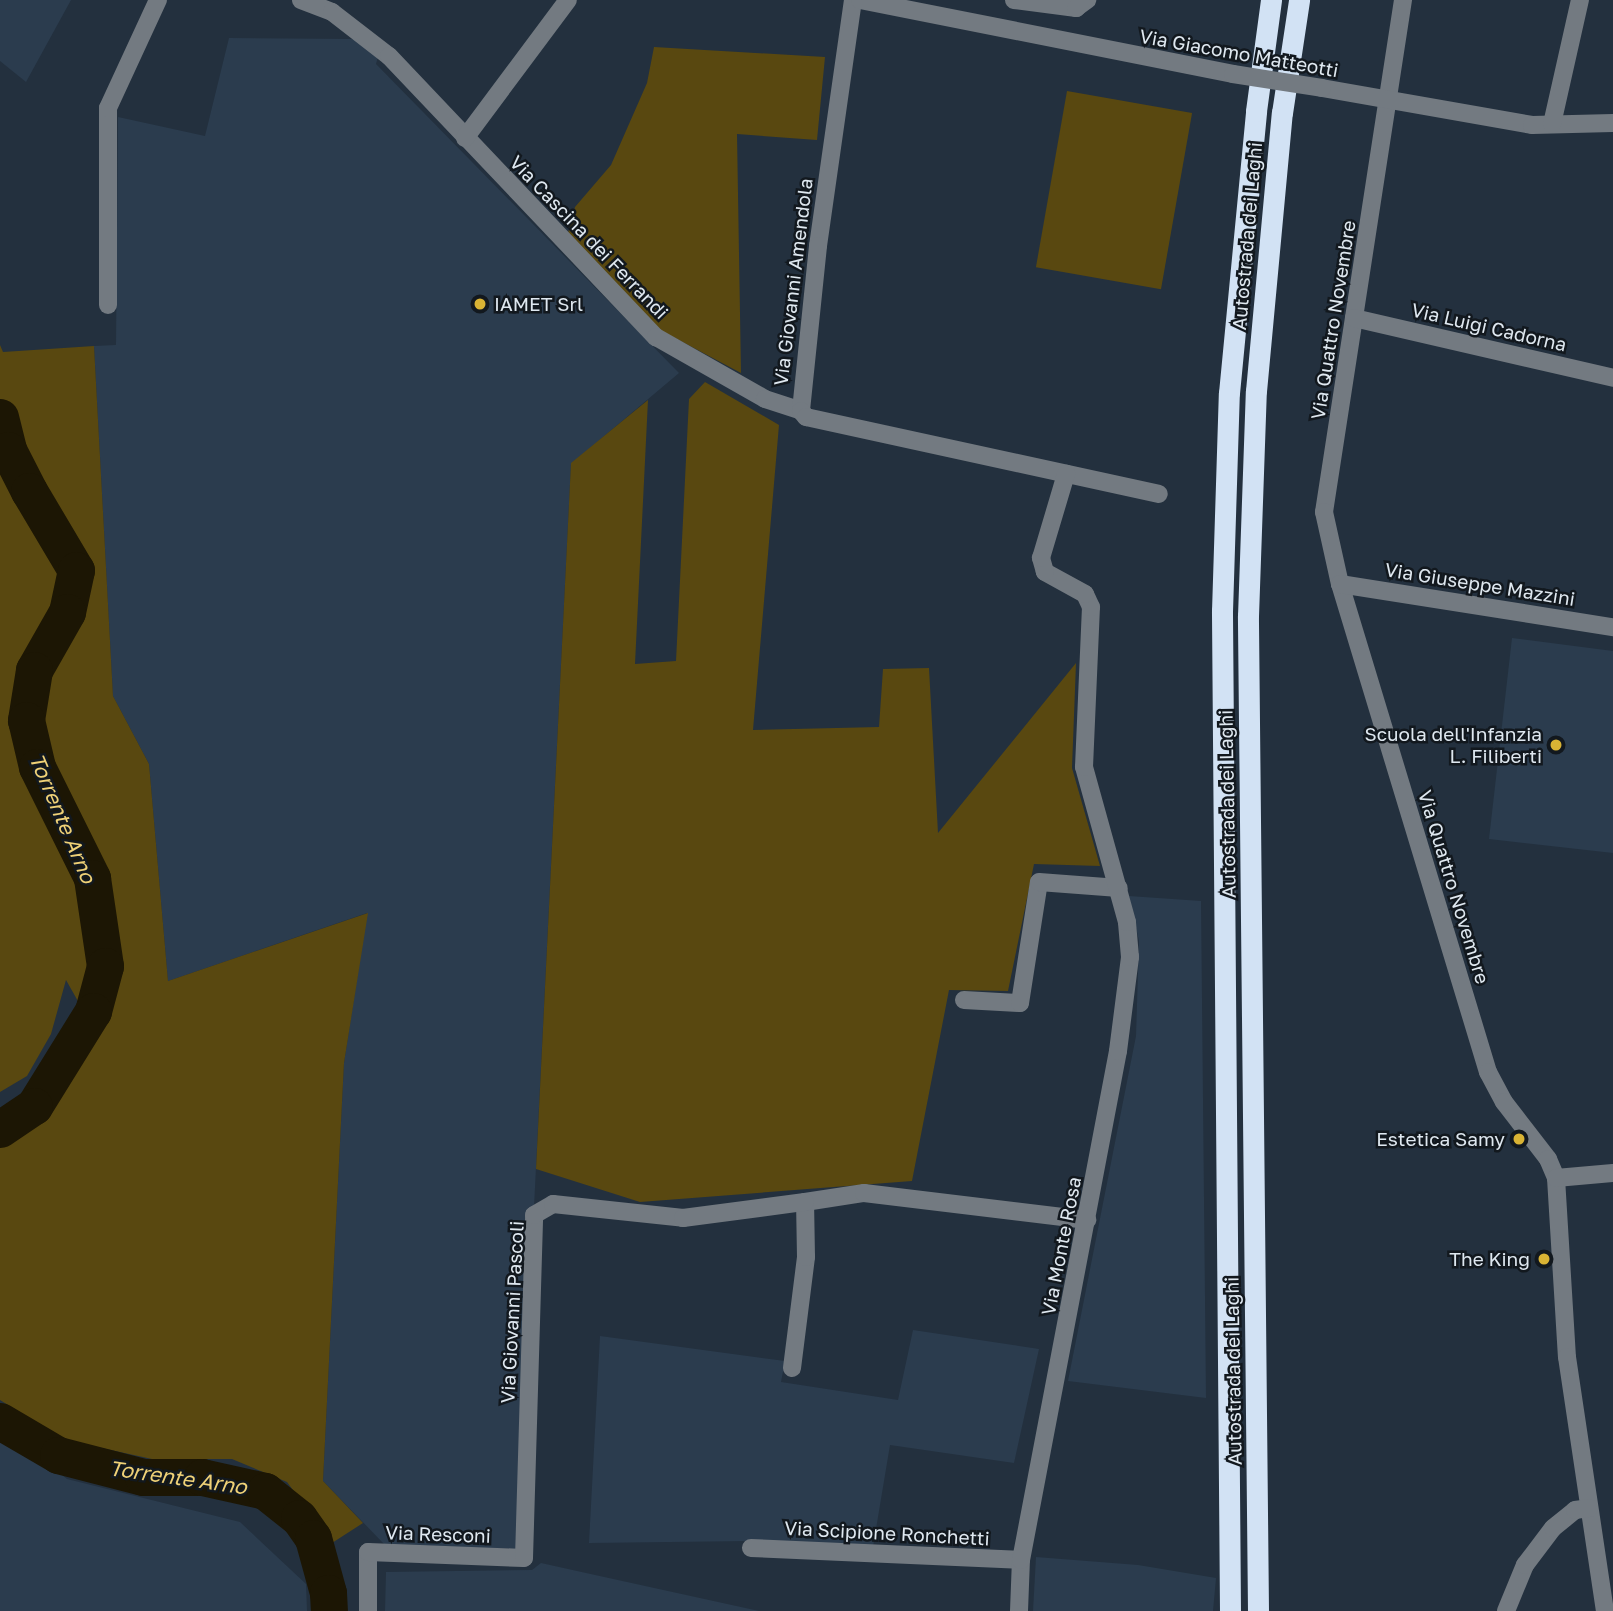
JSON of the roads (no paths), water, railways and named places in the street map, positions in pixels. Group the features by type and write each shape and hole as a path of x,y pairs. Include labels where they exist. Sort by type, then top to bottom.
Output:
{"highway":[{"name":"Autostrada dei Laghi","path":"1230,1611 1222,611 1229,393 1256,111 1272,0"},
{"name":"Autostrada dei Laghi","path":"1258,1611 1248,616 1256,391 1282,113 1299,0"}],"street":[{"path":"108,304 108,108 158,0"},
{"name":"Via Cascina dei Ferrandi","path":"301,0 332,12 372,41 656,337 765,399 801,411"},
{"path":"466,138 568,0"},
{"name":"Via Giovanni Amendola","path":"853,0 818,246 801,411 806,417 1159,494"},
{"name":"Via Giacomo Matteotti","path":"860,0 1233,74 1388,100 1552,124 1613,123"},
{"path":"1014,0 1076,8 1087,0"},
{"name":"Via Quattro Novembre","path":"1403,0 1324,512 1340,584 1488,1072 1503,1102 1548,1159 1556,1178 1567,1357 1605,1611"},
{"path":"1552,124 1580,0"},
{"name":"Via Luigi Cadorna","path":"1354,318 1613,378"},
{"name":"Via Monte Rosa","path":"1019,1611 1021,1560 1087,1220 1127,991 1127,922 1084,767 1091,607 1085,594 1045,572 1041,558 1066,474"},
{"name":"Via Giuseppe Mazzini","path":"1340,584 1613,627"},
{"path":"964,1000 1020,1003 1040,882 1119,888"},
{"path":"1556,1178 1613,1173"},
{"name":"Via Giovanni Pascoli","path":"524,1558 534,1215 553,1205 683,1218 864,1193 1087,1220"},
{"path":"792,1368 806,1257 805,1202"},
{"path":"1506,1611 1525,1564 1553,1528 1576,1510 1589,1508"},
{"name":"Via Scipione Ronchetti","path":"751,1548 1021,1560"},
{"name":"Via Resconi","path":"368,1611 369,1552 524,1558"}],"waterway":[{"name":"Torrente Arno","path":"0,417 8,450 76,570 67,612 34,670 26,720 37,767 92,878 105,966 93,1011 34,1106 0,1129"},
{"name":"Torrente Arno","path":"0,1421 58,1455 143,1477 202,1477 265,1491 299,1518 313,1538 328,1593 329,1611"}],"place":[{"name":"IAMET Srl","path":"480,304"},
{"name":"Scuola dell'Infanzia L. Filiberti","path":"1556,745"},
{"name":"Estetica Samy","path":"1519,1139"},
{"name":"The King","path":"1544,1259"}]}
